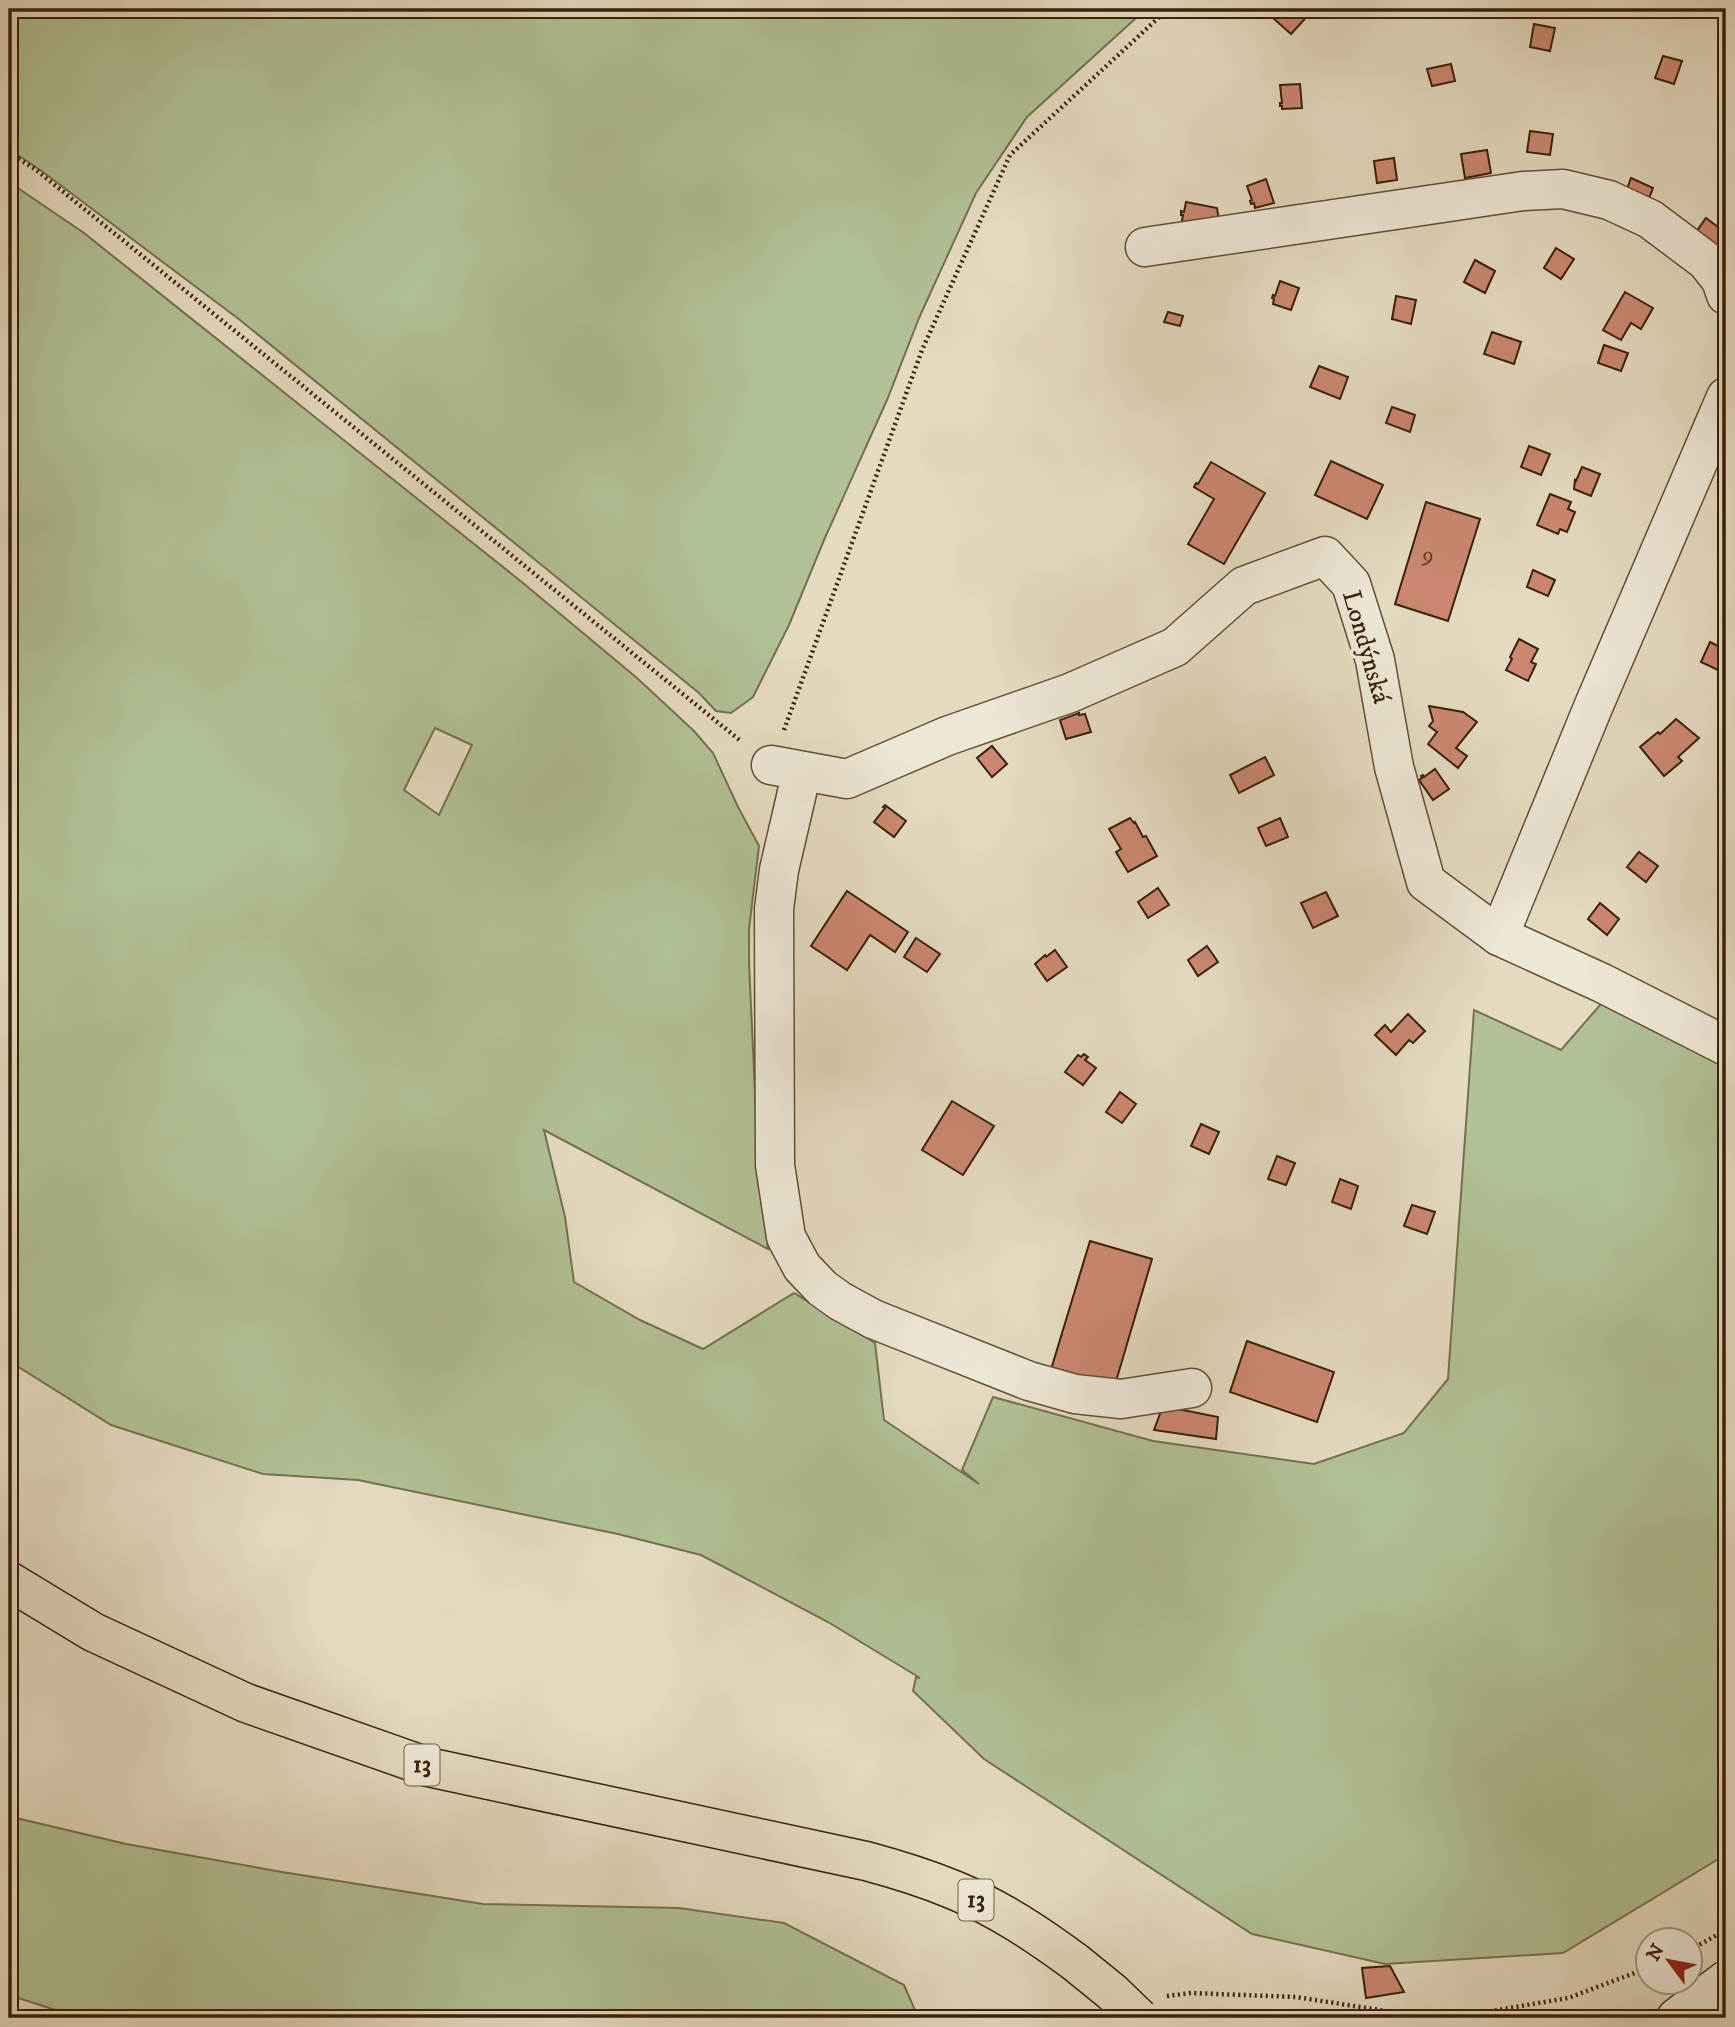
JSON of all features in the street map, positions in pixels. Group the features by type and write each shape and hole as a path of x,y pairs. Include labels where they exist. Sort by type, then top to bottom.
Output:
{"main road":[{"name":"13","path":"9,1581 93,1632 246,1703 428,1767 853,1858 955,1890 1038,1934 1112,1992 1146,2008"}],"street":[{"path":"1144,247 1523,191 1563,189 1609,200 1650,219 1706,261 1721,280 1726,295"},
{"path":"1499,936 1594,705 1726,397"},
{"name":"Londýnská","path":"787,768 847,779 947,736 1070,694 1175,647 1244,586 1325,556 1351,584 1363,622 1374,660 1394,767 1426,883 1499,936 1602,983 1726,1046"},
{"path":"787,768 774,909 775,1165 786,1237 802,1267 821,1288 873,1319 1029,1381 1075,1394 1121,1399 1192,1388"},
{"path":"1676,2018 1726,1980"}],"path":[{"path":"9,153 35,169 787,768 922,350 1010,155 1168,9"},
{"path":"1704,1942 1726,1930"},
{"path":"1146,2008 1191,1993 1296,1997 1386,2011 1457,2017 1568,1998 1634,1973"},
{"path":"1066,2018 1093,2008"}],"green space":[{"path":"9,9 1146,9 1027,117 976,193 919,318 887,400 789,625 753,697 731,713 716,711 699,693 240,320 9,149"},
{"path":"9,182 84,233 523,583 637,678 694,731 713,753 759,846 749,929 749,963 757,1136 768,1249 544,1130 565,1217 574,1282 640,1320 703,1349 794,1293 875,1343 884,1420 979,1484 962,1470 993,1397 1153,1441 1314,1464 1404,1433 1448,1379 1474,1010 1561,1050 1607,997 1726,1064 1725,1855 1563,1953 1385,1964 1252,1934 984,1759 913,1691 916,1677 920,1678 828,1622 701,1555 618,1534 358,1480 263,1474 111,1425 9,1361","holes":["435,728 472,745 439,815 404,790"]},
{"path":"9,1815 126,1844 483,1904 679,1908 784,1923 904,1985 918,2017 80,2018 9,1995"}],"building":[{"path":"1263,9 1310,9 1312,11 1291,34"},
{"path":"1534,24 1555,28 1550,51 1530,47"},
{"path":"1663,56 1682,61 1674,84 1655,78"},
{"path":"1451,64 1455,81 1432,86 1427,69"},
{"path":"1300,84 1302,108 1282,109 1280,85"},
{"path":"1530,131 1553,134 1550,155 1527,152"},
{"path":"1487,150 1491,173 1465,178 1461,154"},
{"path":"1394,158 1397,180 1377,183 1374,161"},
{"path":"1631,178 1653,188 1646,206 1624,197"},
{"path":"1266,179 1274,203 1255,208 1254,203 1251,204 1247,186"},
{"path":"1186,202 1217,208 1220,228 1181,226 1181,211 1184,212"},
{"path":"1706,218 1726,233 1714,249 1694,235"},
{"path":"1556,248 1574,259 1561,279 1544,268"},
{"path":"1475,260 1495,271 1485,293 1464,282"},
{"path":"1280,281 1299,288 1291,310 1273,304 1272,298"},
{"path":"1625,292 1653,308 1641,329 1631,323 1621,340 1603,330"},
{"path":"1396,296 1416,300 1411,324 1392,319"},
{"path":"1168,312 1183,316 1180,326 1164,322"},
{"path":"1492,332 1521,342 1514,364 1484,354"},
{"path":"1604,345 1628,353 1621,371 1598,363"},
{"path":"1319,366 1348,377 1340,399 1310,387"},
{"path":"1392,407 1415,415 1410,432 1386,423"},
{"path":"1529,446 1550,454 1541,475 1521,467"},
{"path":"1331,461 1383,485 1367,519 1315,495"},
{"path":"1211,462 1265,493 1224,564 1188,544 1214,499 1194,487"},
{"path":"1582,467 1600,474 1591,496 1574,489 1575,480"},
{"path":"1550,494 1571,502 1568,509 1575,512 1567,532 1560,529 1558,534 1537,525"},
{"path":"1426,502 1480,519 1448,621 1395,604"},
{"path":"1533,570 1555,580 1548,596 1527,587"},
{"path":"1519,639 1538,649 1531,662 1536,664 1528,681 1506,670"},
{"path":"1710,642 1726,650 1726,659 1720,671 1701,662"},
{"path":"1429,706 1463,712 1477,722 1456,748 1467,756 1458,768 1428,744 1437,732 1429,726 1433,721"},
{"path":"1079,713 1085,714 1091,732 1066,739 1060,720"},
{"path":"1676,719 1699,738 1678,757 1682,761 1664,776 1640,747"},
{"path":"992,746 1007,764 992,777 977,758"},
{"path":"1265,757 1274,775 1239,793 1230,775"},
{"path":"1435,769 1449,789 1433,800 1419,780 1421,776 1424,777"},
{"path":"885,805 906,821 894,837 874,822"},
{"path":"1130,818 1143,837 1146,836 1157,856 1128,872 1116,852 1121,849 1109,829"},
{"path":"1280,818 1288,837 1266,846 1258,828"},
{"path":"1639,852 1658,866 1646,882 1627,867"},
{"path":"1158,888 1169,905 1148,918 1138,902"},
{"path":"847,891 908,932 895,952 870,935 847,970 811,946"},
{"path":"1326,892 1338,916 1313,928 1301,903"},
{"path":"1600,903 1619,919 1607,935 1588,919"},
{"path":"916,938 940,954 927,972 904,957"},
{"path":"1207,946 1218,962 1198,976 1188,960"},
{"path":"1055,950 1067,967 1047,981 1035,964"},
{"path":"1408,1014 1425,1031 1413,1043 1409,1040 1396,1055 1375,1035 1385,1025 1391,1032"},
{"path":"1084,1054 1088,1057 1085,1060 1096,1068 1083,1085 1065,1072 1078,1055 1081,1057"},
{"path":"1120,1092 1136,1104 1122,1123 1106,1112"},
{"path":"952,1101 994,1126 963,1175 922,1150"},
{"path":"1201,1124 1219,1132 1209,1154 1191,1146"},
{"path":"1277,1156 1295,1163 1286,1185 1268,1179"},
{"path":"1340,1179 1358,1186 1351,1209 1332,1202"},
{"path":"1412,1205 1435,1212 1427,1234 1404,1226"},
{"path":"1090,1241 1152,1259 1112,1395 1049,1376"},
{"path":"1247,1341 1334,1372 1317,1422 1230,1392"},
{"path":"1163,1406 1218,1417 1216,1439 1154,1430"},
{"path":"1390,1966 1404,1992 1366,1998 1362,1968"}]}
